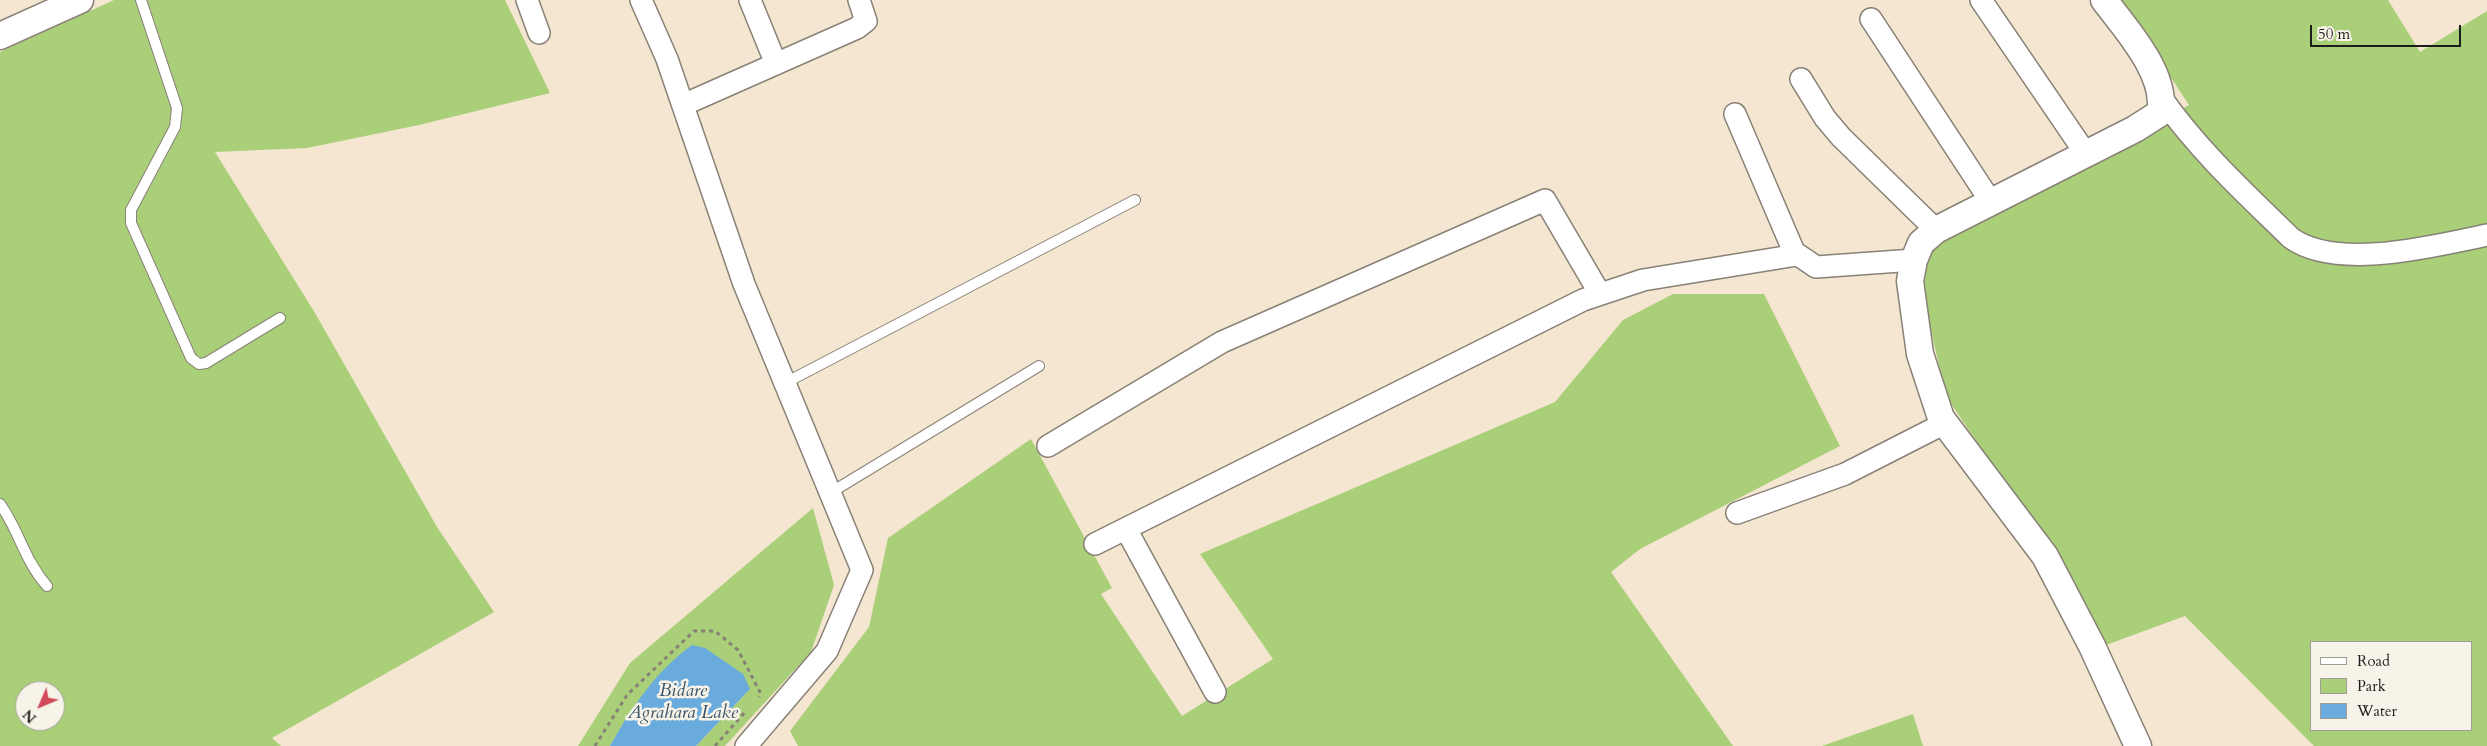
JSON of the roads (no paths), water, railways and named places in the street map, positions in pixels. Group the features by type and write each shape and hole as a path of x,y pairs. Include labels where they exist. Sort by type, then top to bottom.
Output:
{"street":[{"path":"0,36 80,0"},
{"path":"526,0 538,33"},
{"path":"640,0 667,59 744,284 862,570 827,651 746,746"},
{"path":"750,0 776,64"},
{"path":"683,106 857,28 866,21 859,0"},
{"path":"1981,0 2086,154"},
{"path":"2104,0 2128,32 2157,78 2163,100 2182,127 2223,172 2291,238 2304,247 2331,254 2399,252 2487,235"},
{"path":"1871,18 1991,202"},
{"path":"1801,79 1824,118 1936,230"},
{"path":"2138,746 2092,646 2045,556 1941,418 1920,354 1910,280 1914,260 1921,243 1936,230 2136,130 2160,113 2163,100"},
{"path":"1735,114 1797,255 1816,268 1914,260"},
{"path":"1048,446 1222,342 1545,200 1600,294"},
{"path":"1096,544 1575,304 1643,280 1797,255"},
{"path":"1738,513 1845,474 1945,423"},
{"path":"1126,529 1215,692"}],"lane":[{"path":"141,0 177,108 178,117 175,127 131,210 130,223 191,358 198,364 206,364 280,318"},
{"path":"785,382 1135,200"},
{"path":"830,493 1039,366"},
{"path":"0,504 9,517 22,549 37,574 47,586"}],"water":[{"name":"Bidare Agrahara Lake","path":"692,645 705,648 743,674 750,689 696,746 610,746 645,691 667,666"}]}
